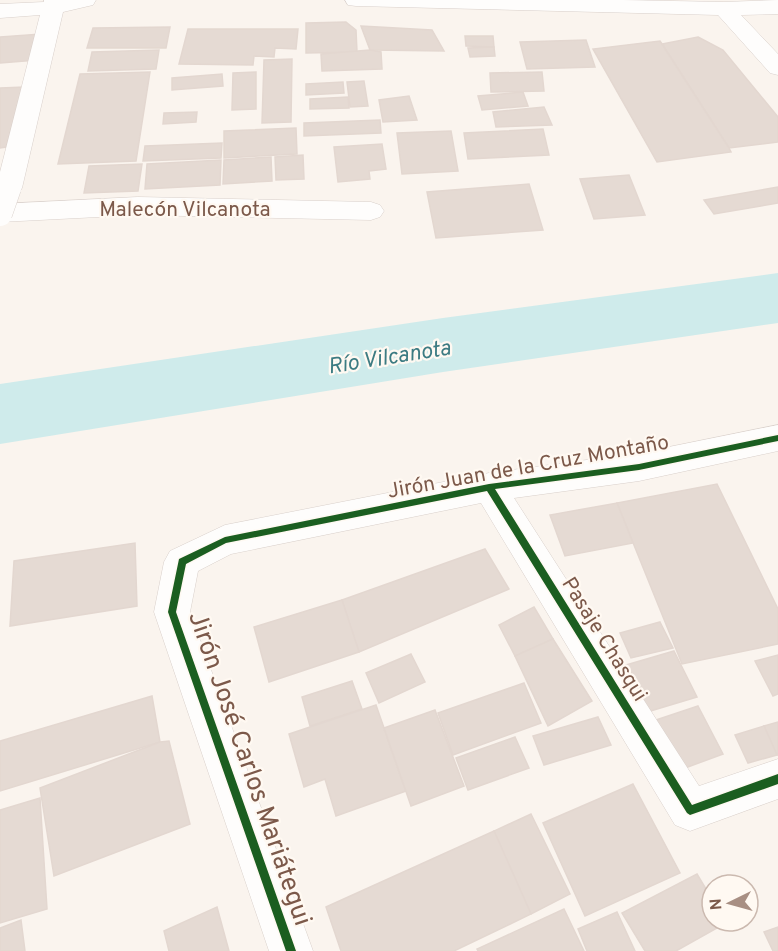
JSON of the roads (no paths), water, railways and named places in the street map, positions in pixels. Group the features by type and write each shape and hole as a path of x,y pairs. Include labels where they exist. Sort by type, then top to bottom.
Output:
{"street":[{"path":"0,11 85,0"},
{"path":"356,0 724,9 778,7"},
{"path":"0,213 9,188 54,4"},
{"path":"724,9 778,68"},
{"name":"Malecón Vilcanota","path":"0,213 138,206 371,211"},
{"name":"Jirón Juan de la Cruz Montaño","path":"182,562 225,540 489,487 639,467 778,438"},
{"name":"Pasaje Chasqui","path":"489,487 690,810 778,779"},
{"name":"Jirón José Carlos Mariátegui","path":"182,562 172,612 291,951"}],"waterway":[{"name":"Río Vilcanota","path":"0,414 443,345 778,298"}]}
